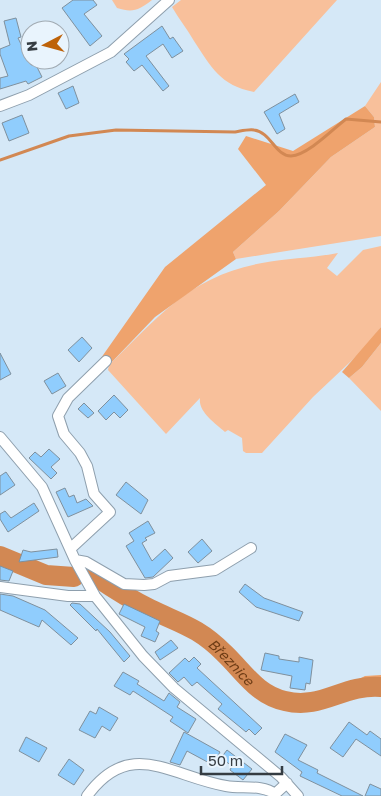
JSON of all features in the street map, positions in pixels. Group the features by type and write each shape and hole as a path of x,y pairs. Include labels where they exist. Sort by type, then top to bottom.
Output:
{"street":[{"path":"0,106 29,95 110,52 169,0"},
{"path":"70,549 110,512 94,494 87,466 80,453 64,434 58,416 68,398 106,361"},
{"path":"0,437 42,487 75,560 95,596 143,656 174,688 287,782 298,796"},
{"path":"75,560 86,562 124,584 144,585 154,584 169,576 214,570 251,548"},
{"path":"0,586 68,596 95,596"},
{"path":"87,796 107,774 120,767 136,763 225,786 265,789 276,795 287,782"}],"shaded area":[{"path":"112,0 152,0 139,8 127,10 117,8"},
{"path":"181,0 337,0 254,92 233,85 212,67 172,7"},
{"path":"381,82 381,236 236,259 233,252 279,211 331,157 375,127 374,117 365,106"},
{"path":"365,106 374,117 375,127 331,157 279,211 233,252 236,259 155,317 109,365 101,358 165,267 266,185 238,149 246,136 293,151"},
{"path":"381,246 381,327 366,347 313,397 262,453 246,453 243,451 242,438 228,430 225,432 212,421 204,413 200,398 166,434 108,370 109,365 160,315 195,288 215,278 237,269 262,263 338,253 327,268 337,276 363,250"},
{"path":"381,327 381,343 362,367 349,378 342,372"},
{"path":"381,343 381,411 349,378 362,367"},
{"path":"381,675 381,695 357,694 355,681 365,676"}],"building":[{"path":"73,0 93,0 97,5 84,14 102,36 90,46 62,8"},
{"path":"16,18 20,33 20,37 18,38 20,42 20,70 38,70 42,77 28,84 26,81 0,89 0,78 8,76 0,49 10,45 4,21"},
{"path":"162,26 170,39 173,37 183,51 172,58 163,44 146,56 169,86 163,91 142,65 134,71 126,62 129,59 124,54"},
{"path":"73,86 79,103 66,109 58,93"},
{"path":"295,94 299,102 279,114 285,129 277,134 264,112"},
{"path":"22,115 29,133 9,141 2,123"},
{"path":"82,337 92,348 79,362 68,350"},
{"path":"0,353 11,374 0,380"},
{"path":"58,373 66,386 52,394 44,381"},
{"path":"114,395 128,410 120,418 114,412 106,420 98,411"},
{"path":"84,403 94,413 88,418 78,409"},
{"path":"49,449 60,459 51,467 57,473 51,479 29,458 35,452 41,457"},
{"path":"6,472 15,485 0,495 0,476"},
{"path":"126,482 148,500 141,514 116,495"},
{"path":"65,488 69,497 74,495 77,503 86,499 93,506 68,517 56,492"},
{"path":"34,503 39,511 8,532 0,519 0,514 5,511 11,518"},
{"path":"148,521 155,533 145,538 147,540 142,543 152,561 165,549 173,558 153,577 145,578 126,546 134,541 129,533"},
{"path":"202,539 212,551 198,563 188,552"},
{"path":"57,549 58,557 19,562 23,550 31,552"},
{"path":"0,566 13,571 9,581 0,580"},
{"path":"245,584 264,598 303,612 299,621 256,607 239,592"},
{"path":"0,594 13,596 45,610 78,638 71,645 42,620 39,627 0,610"},
{"path":"72,603 80,604 110,632 130,656 124,662 97,629 96,631 70,605"},
{"path":"124,604 160,621 156,631 159,633 155,642 141,636 145,627 119,614"},
{"path":"171,640 178,648 160,660 155,652"},
{"path":"265,653 279,656 279,659 299,662 299,657 313,660 310,684 306,683 305,690 290,688 292,676 261,670"},
{"path":"194,657 201,664 197,668 262,728 255,735 249,729 246,732 218,709 222,704 197,682 192,686 184,677 178,682 169,673 185,658 189,662"},
{"path":"123,672 139,681 137,684 164,701 169,693 180,702 177,707 196,719 188,733 170,721 173,717 133,691 130,695 114,686"},
{"path":"99,707 118,718 110,731 102,726 95,738 79,730 90,711 96,714"},
{"path":"349,722 367,735 370,731 381,739 381,756 356,739 343,757 330,748"},
{"path":"184,732 220,752 213,765 187,751 180,765 170,762"},
{"path":"285,734 307,745 298,760 318,770 317,773 363,796 342,796 300,776 302,772 275,752"},
{"path":"26,737 47,748 39,762 19,751"},
{"path":"227,750 252,769 243,780 230,770 232,766 221,758"},
{"path":"69,759 84,770 74,785 58,775"},
{"path":"370,784 381,789 381,796 365,796"}],"waterway":[{"path":"0,160 69,136 116,130 235,132 254,130 265,135 281,152 291,156 298,155 320,141 346,119 381,122"},
{"name":"Březnice","path":"0,556 46,575 74,577"},
{"name":"Březnice","path":"89,576 98,578 143,606 206,637 252,682 266,694 275,698 298,703 310,702 355,689 381,687"}]}
